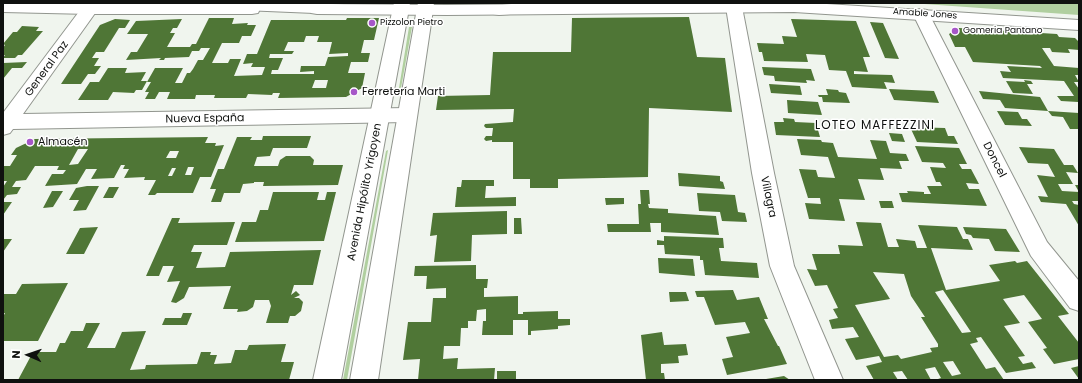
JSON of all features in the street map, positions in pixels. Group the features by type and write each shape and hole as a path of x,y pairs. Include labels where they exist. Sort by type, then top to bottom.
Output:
{"main road":[{"path":"196,3 338,9"},
{"path":"499,10 578,3"},
{"name":"Avenida Hipólito Yrigoyen","path":"327,380 402,6"},
{"path":"364,380 425,6"},
{"name":"Amable Jones","path":"3,7 90,9 338,9 425,6 499,10 734,6 794,7 1079,25"},
{"name":"Villagra","path":"734,6 762,173 782,266 829,380"},
{"name":"General Paz","path":"4,124 90,9"},
{"name":"Doncel","path":"921,14 1039,250 1079,300"},
{"name":"Nueva España","path":"4,124 407,115"}],"green space":[{"path":"910,3 1079,3 1079,15"},
{"path":"409,27 412,27 401,88 399,88"},
{"path":"388,150 347,380 343,380 386,151"}],"building":[{"path":"689,17 697,57 725,58 732,112 649,108 648,177 558,179 558,188 530,188 530,179 513,179 513,142 492,142 492,140 486,141 484,139 486,136 492,136 493,128 486,128 484,126 485,124 513,122 514,109 436,110 438,96 490,95 493,52 571,52 572,18"},
{"path":"209,18 234,18 232,24 248,23 247,25 256,25 251,36 242,36 239,43 222,43 212,63 228,63 230,59 241,59 234,76 262,75 265,67 251,67 253,63 243,64 247,54 257,54 271,20 346,20 347,18 379,18 374,40 364,40 361,53 370,53 368,62 351,62 348,73 365,73 362,88 346,97 278,98 280,93 273,93 272,95 248,94 246,98 214,98 215,95 196,95 195,99 167,99 170,92 159,92 155,99 145,99 149,92 145,92 151,82 147,82 155,68 183,68 175,83 182,83 187,73 190,73 198,60 203,60 210,48 201,48 199,51 192,51 189,57 165,58 164,60 159,60 161,58 126,60 131,52 137,52 148,34 127,34 136,21 182,19 177,28 173,28 170,33 175,33 167,47 190,47 192,44 196,44","holes":["306,36 319,36 317,42 332,42 329,54 348,53 348,56 328,57 325,66 301,66 300,72 314,71 314,74 271,74 272,70 278,70 283,58 269,58 270,54 292,54 294,51 284,51 288,42 304,42","315,80 328,80 326,88 312,88"]},
{"path":"115,19 130,20 125,28 119,28 104,52 96,52 92,58 99,58 94,66 101,66 95,74 88,74 81,84 61,84 100,25"},
{"path":"791,19 856,21 870,57 863,57 868,72 854,71 854,74 892,75 895,83 884,82 887,89 852,87 846,71 829,70 825,55 806,54 808,62 764,61 762,52 759,52 757,43 784,44 782,36 797,37"},
{"path":"870,22 883,23 899,59 885,58"},
{"path":"22,26 39,27 36,31 43,31 22,55 18,55 15,58 3,58 5,55 3,55 3,48 5,45 3,44 13,32 17,32"},
{"path":"959,28 1057,34 1059,37 1075,38 1079,42 1079,50 1068,49 1070,53 1052,52 1050,48 1042,48 1054,66 1079,68 1079,75 1075,75 1079,82 1074,82 1079,89 1079,104 1078,102 1061,101 1057,96 1074,96 1064,81 1003,78 1000,71 1011,72 1007,66 1042,68 1040,66 973,62 965,47 955,47 949,34"},
{"path":"27,62 22,68 12,68 3,79 3,63"},
{"path":"762,67 811,69 815,81 806,80 807,83 775,81 774,76 764,75"},
{"path":"108,68 127,68 125,73 146,72 141,81 147,81 142,90 136,90 134,93 113,92 108,100 78,100 90,82 99,82"},
{"path":"1024,80 1031,81 1033,84 1027,84 1033,94 1013,93 1006,81 1025,82"},
{"path":"769,84 800,86 802,95 771,93"},
{"path":"826,89 838,90 839,92 846,93 850,103 823,102 822,97 819,97 818,95 828,95"},
{"path":"889,89 934,91 939,103 894,100"},
{"path":"979,91 1040,97 1048,111 1005,108 1000,100 983,99"},
{"path":"787,100 818,102 822,115 788,113"},
{"path":"997,111 1018,112 1022,119 1027,119 1032,126 1005,125"},
{"path":"1048,111 1079,113 1079,129 1070,129 1063,117 1052,116"},
{"path":"783,118 794,119 795,122 816,123 820,137 776,135 774,122 784,122"},
{"path":"910,127 945,128 948,136 954,136 958,144 917,142"},
{"path":"889,133 902,134 905,142 892,141"},
{"path":"263,136 311,136 307,148 273,148 270,156 257,157 254,166 278,166 280,160 286,156 310,156 314,160 313,165 343,165 338,185 263,186 264,182 254,182 243,184 240,193 224,193 221,202 211,202 216,189 210,189 218,169 224,169 237,137 252,137 250,140 262,140"},
{"path":"208,137 205,143 216,143 215,146 224,145 211,177 200,177 193,193 157,193 155,195 148,195 156,180 144,180 145,177 124,178 129,169 123,169 125,165 121,165 114,178 91,179 97,169 86,169 77,184 45,186 52,174 63,174 66,170 57,170 59,166 35,166 26,180 16,181 12,187 21,187 17,194 7,195 3,200 3,187 7,181 3,181 3,167 10,166 17,155 11,155 16,148 35,139","holes":["78,149 88,149 78,164 69,165","170,151 179,151 176,158 166,158","188,167 194,167 191,175 185,175","172,168 176,168 172,176 168,176"]},
{"path":"797,139 821,140 822,142 833,143 838,157 877,159 870,140 886,141 890,153 906,154 909,161 899,161 902,169 880,168 884,180 858,179 865,200 839,199 845,221 809,219 805,203 821,204 820,198 808,198 799,169 816,170 818,177 835,178 828,157 801,155"},
{"path":"915,146 959,148 967,164 959,164 962,169 971,169 979,184 966,183 969,189 979,189 987,206 902,202 899,193 908,193 907,191 931,194 927,186 942,186 940,182 936,182 930,167 946,168 943,163 922,162"},
{"path":"1019,147 1054,149 1064,165 1073,165 1078,173 1066,172 1073,184 1058,184 1062,191 1079,192 1079,201 1072,201 1074,204 1079,205 1079,226 1066,204 1041,202 1038,196 1048,197 1037,175 1055,177 1048,164 1028,163"},
{"path":"678,173 720,176 720,181 723,182 725,189 679,186"},
{"path":"462,180 494,180 494,186 486,186 485,198 516,197 516,206 455,207 457,187 461,187"},
{"path":"1075,185 1079,185 1079,192"},
{"path":"99,186 86,210 73,211 79,200 69,200 76,188"},
{"path":"109,187 119,187 113,198 103,198"},
{"path":"640,190 649,190 649,208 668,209 668,213 716,216 719,235 661,232 661,223 650,223 651,232 608,232 607,224 639,224 638,204 641,204"},
{"path":"52,191 63,191 53,207 43,208"},
{"path":"273,192 319,192 317,200 325,200 327,192 336,192 324,241 235,242 242,222 256,222 260,210 268,210"},
{"path":"697,193 735,195 738,212 745,213 747,222 722,221 720,212 699,211"},
{"path":"605,198 624,198 624,204 606,205"},
{"path":"879,201 892,201 894,208 881,208"},
{"path":"3,202 12,202 3,215"},
{"path":"507,211 507,234 472,235 471,261 434,262 437,235 430,236 433,213"},
{"path":"172,218 180,218 178,223 235,222 227,245 194,245 191,252 202,252 196,268 225,267 230,252 321,250 313,285 294,285 291,295 296,291 300,295 294,298 299,298 303,302 301,311 295,316 290,316 288,323 266,323 271,306 269,300 255,300 253,307 247,311 237,312 238,309 223,309 231,286 189,287 184,298 176,303 171,302 180,281 167,282 174,266 163,266 159,276 146,276"},
{"path":"514,218 521,218 522,234 514,234"},
{"path":"856,222 881,223 888,247 899,247 896,239 915,241 917,248 927,248 918,225 957,227 963,239 968,239 973,250 931,248 946,290 1000,281 989,265 1015,261 1017,263 1027,261 1069,314 1058,316 1079,343 1079,359 1054,364 1043,349 1047,348 1028,322 1042,319 1024,295 1003,299 1020,323 1004,326 1025,356 1018,357 1023,364 1032,362 1036,368 1006,373 981,337 976,338 978,342 970,344 986,369 995,367 1004,380 935,380 941,378 935,367 925,369 931,380 908,380 902,371 893,372 898,380 874,380 866,366 882,362 879,356 856,360 845,339 859,337 853,327 832,329 829,320 838,318 833,309 838,308 827,285 815,286 807,269 817,270 812,254 840,254 838,245 863,246","holes":["873,272 904,274 911,296 925,317 921,317 938,344 938,347 930,348 932,352 901,359 898,355 884,357 855,305 890,299","943,290 971,332 962,333 935,292","953,361 961,374 952,376 943,362"]},
{"path":"98,227 84,254 66,254 80,228"},
{"path":"963,227 1006,229 1020,252 995,251 989,239 973,238 971,235 966,234"},
{"path":"664,236 723,238 724,248 719,248 721,261 757,263 759,278 705,275 703,260 700,260 700,256 665,254 664,245 657,245 657,240 664,241"},
{"path":"3,239 12,239 3,252"},
{"path":"658,258 693,259 695,276 659,273"},
{"path":"476,265 476,279 488,279 487,288 484,288 484,297 518,296 518,314 523,314 523,312 558,311 558,319 570,319 570,325 558,326 558,329 531,331 531,335 528,335 528,320 513,320 513,335 482,335 483,321 486,321 486,309 477,310 476,321 468,321 468,328 461,328 460,346 444,346 443,359 458,358 457,369 495,368 494,380 418,380 420,359 403,360 408,322 431,322 433,298 446,298 446,288 426,289 427,276 414,276 415,266"},
{"path":"68,283 38,341 3,341 3,317 5,313 3,313 4,294 16,294 22,284"},
{"path":"733,290 737,300 759,297 768,319 764,319 787,364 727,375 722,359 733,357 726,337 750,333 745,322 715,325 704,297 697,297 695,291"},
{"path":"669,292 686,292 689,301 670,302"},
{"path":"183,313 192,313 187,325 162,325 165,318 181,318"},
{"path":"86,323 100,323 87,348 115,348 122,332 146,331 130,370 145,369 146,365 197,364 201,352 211,352 210,355 217,355 214,364 231,363 235,350 247,350 249,345 286,344 281,362 294,362 289,380 18,380 33,352 56,352 60,343 65,343 71,331 83,331"},
{"path":"662,332 664,345 686,344 688,355 678,356 679,363 661,364 661,373 664,373 665,380 646,380 641,335"},
{"path":"1079,366 1079,379 1071,368"},
{"path":"497,371 516,371 516,380 497,380"},
{"path":"784,376 790,380 766,380 766,379"}],"place":[{"name":"Pizzolon Pietro","path":"372,23"},
{"name":"Gomeria Pantano","path":"955,31"},
{"name":"Ferretería Marti","path":"354,92"},
{"name":"Almacén","path":"30,142"}],"district":[{"name":"LOTEO MAFFEZZINI","path":"875,126"}]}
